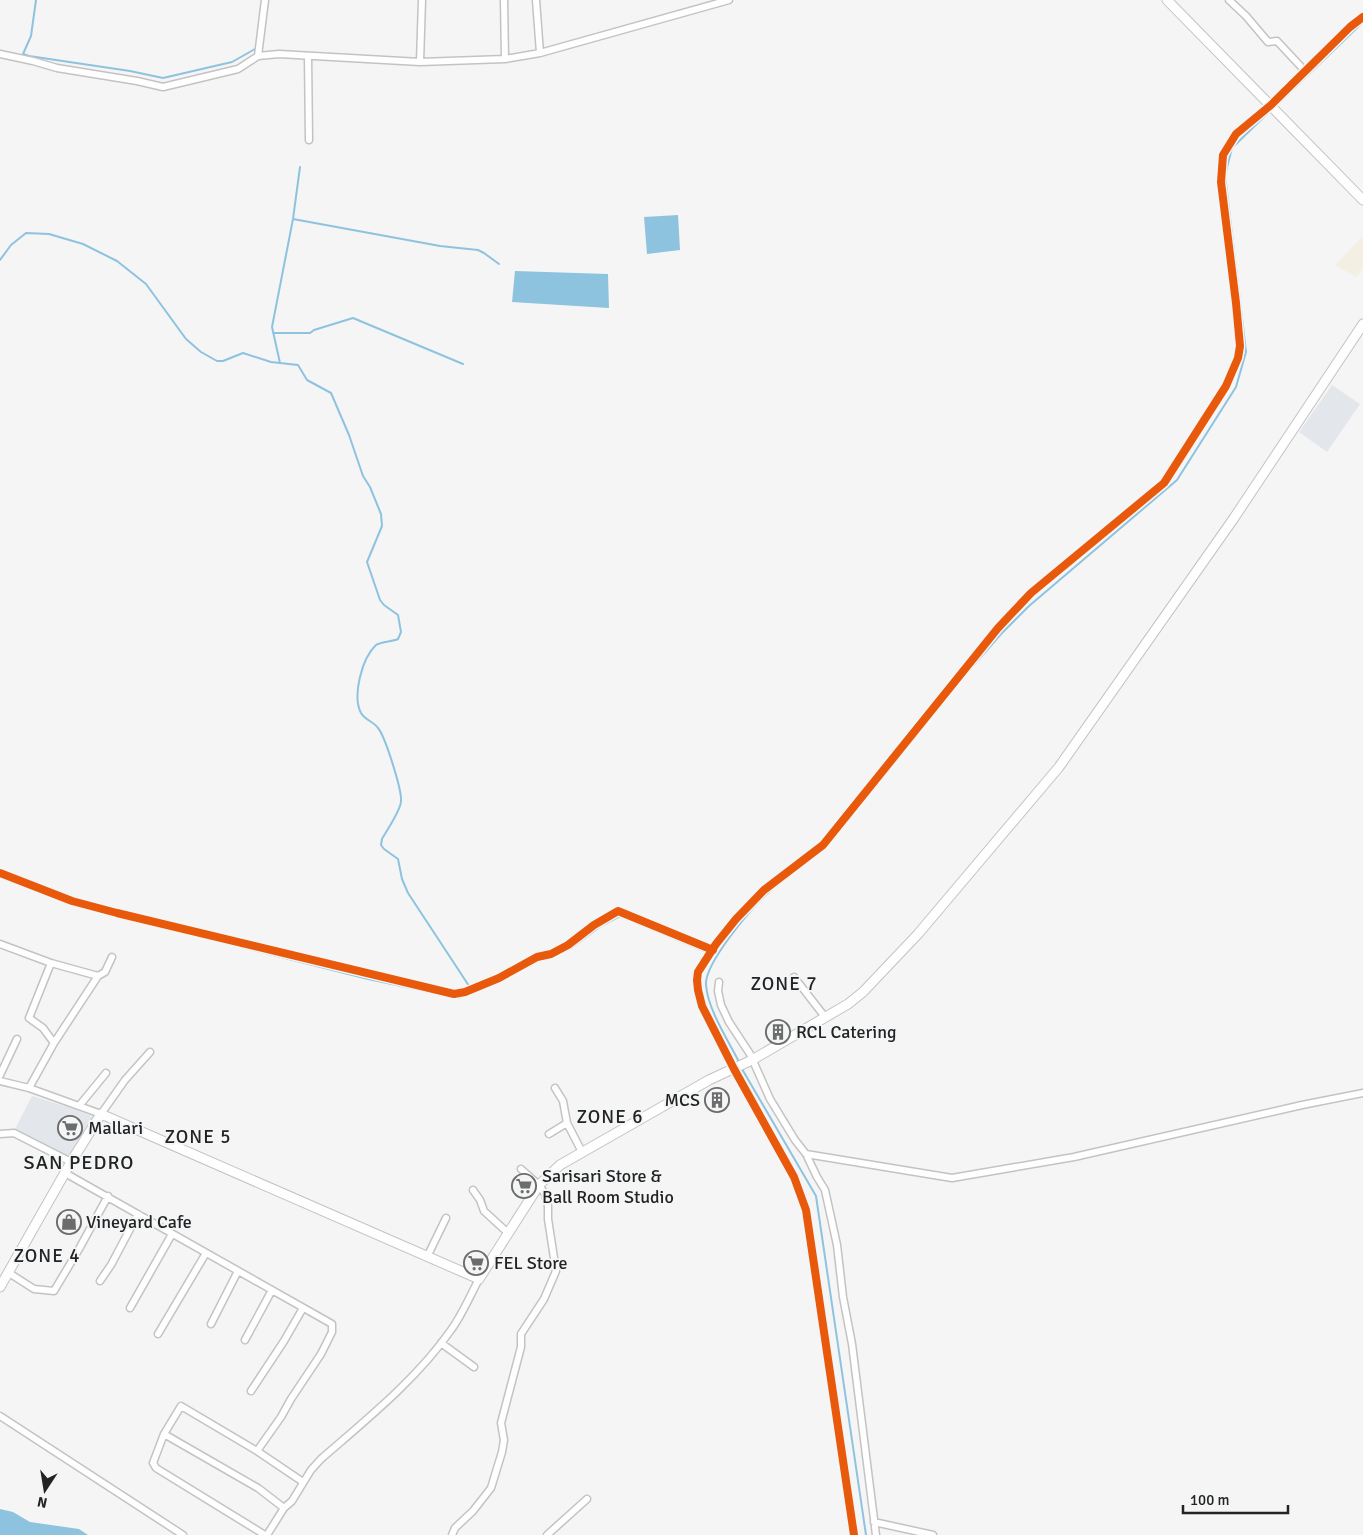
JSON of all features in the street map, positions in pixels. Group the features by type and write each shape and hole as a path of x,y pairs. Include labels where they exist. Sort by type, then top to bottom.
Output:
{"street":[{"path":"258,56 265,0"},
{"path":"420,62 422,0"},
{"path":"504,0 505,59"},
{"path":"536,0 540,53"},
{"path":"0,54 56,68 163,87 238,69 258,56 279,54 420,62 505,59 540,53 729,0"},
{"path":"1168,0 1363,200"},
{"path":"1229,0 1251,21 1268,42 1277,41 1305,71"},
{"path":"876,1535 852,1344 843,1297 837,1245 825,1190 806,1154 795,1140 770,1099 742,1065 702,1006 698,990 698,972 714,950 716,944 736,919 764,890 823,845 998,628 1031,593 1164,483 1226,386 1238,358 1240,346 1220,182 1223,155 1236,134 1271,105 1350,27 1363,17"},
{"path":"308,56 308,140"},
{"path":"303,1482 257,1450 181,1406 164,1434 153,1463 156,1468 266,1535 284,1508 292,1501 311,1470 405,1385 452,1329 479,1280 539,1185 560,1165 710,1080 742,1065 848,1004 870,985 918,934 1059,766 1234,518 1363,324"},
{"path":"0,874 72,901 454,994 465,992 499,978 537,957 559,950 594,925 618,911 714,950"},
{"path":"0,944 51,963 98,976"},
{"path":"28,1088 54,1043 98,976 105,972 112,957"},
{"path":"51,963 30,1018 43,1028 54,1043"},
{"path":"794,978 825,1017"},
{"path":"719,982 718,991 721,1005 742,1065 794,1177 806,1210 854,1535"},
{"path":"0,1075 17,1039"},
{"path":"0,1287 71,1162 101,1114 150,1052"},
{"path":"79,1106 106,1073"},
{"path":"0,1081 28,1088 101,1114 479,1280"},
{"path":"556,1088 563,1101 567,1123 582,1152"},
{"path":"806,1154 952,1178 1074,1157 1363,1093"},
{"path":"549,1134 567,1123"},
{"path":"0,1134 14,1134 71,1162"},
{"path":"452,1535 455,1528 473,1511 491,1488 502,1452 504,1440 501,1423 522,1347 521,1334 544,1299 556,1271 545,1194 539,1185 521,1169"},
{"path":"65,1173 332,1324 332,1332 321,1354 281,1417 257,1450"},
{"path":"473,1190 480,1200 484,1211 508,1233"},
{"path":"8,1273 34,1289 54,1291 108,1196"},
{"path":"100,1282 138,1214"},
{"path":"427,1256 446,1218"},
{"path":"130,1308 172,1234"},
{"path":"158,1334 206,1253"},
{"path":"211,1324 238,1271"},
{"path":"245,1340 272,1290"},
{"path":"251,1391 303,1308"},
{"path":"441,1342 474,1367"},
{"path":"0,1416 183,1535"},
{"path":"164,1434 258,1488 284,1508"},
{"path":"547,1535 587,1498"},
{"path":"874,1522 933,1535"}],"shaded area":[{"path":"1363,236 1363,269 1356,277 1335,265"},
{"path":"1332,385 1360,404 1327,452 1299,432"},
{"path":"32,1096 94,1117 68,1157 14,1131"}],"water":[{"path":"678,215 680,250 647,254 644,217"},
{"path":"515,271 608,274 609,308 512,302"},
{"path":"0,1509 13,1512 30,1522 79,1529 88,1535 0,1535"}],"waterway":[{"path":"36,0 31,36 23,54 29,56 130,71 163,78 232,62 255,49"},
{"path":"1279,103 1363,22"},
{"path":"944,699 1001,634 1029,606 1177,480 1236,387 1246,352 1225,175 1232,148 1271,110"},
{"path":"280,363 272,327 293,219 300,167"},
{"path":"293,219 440,246 478,250 499,264"},
{"path":"0,260 11,245 26,233 49,234 83,244 117,261 146,284 186,339 201,352 217,361 223,361 243,353 271,362 298,365 307,380 331,393 349,435 363,476 370,487 381,514 382,526 367,562 380,600 398,615 401,632 398,639 378,644 371,651 366,659 358,687 358,706 361,713 376,726 385,741 401,795 399,809 382,839 381,845 398,859 402,879 408,893 473,992"},
{"path":"273,333 310,333 314,330 353,318 463,364"},
{"path":"739,1062 710,1004 706,985 707,976 730,936 761,899 807,861"},
{"path":"0,876 71,904 88,908"},
{"path":"562,952 570,949 601,926 620,916 704,951"},
{"path":"151,924 368,979 458,998 478,990"},
{"path":"531,964 545,958"},
{"path":"742,1069 816,1196 866,1535"}],"cycle path":[{"path":"854,1535 806,1210 794,1177 734,1069 702,1006 698,990 698,972 716,944 736,919 764,890 823,845 998,628 1031,593 1164,483 1226,386 1238,358 1240,346 1236,303 1221,182 1223,155 1236,134 1271,105 1350,27 1363,17"},
{"path":"0,873 72,901 117,913 454,994 465,992 499,978 537,957 551,954 568,945 594,925 618,911 713,950"}],"place":[{"name":"RCL Catering","path":"778,1032"},
{"name":"MCS","path":"717,1100"},
{"name":"Mallari","path":"70,1128"},
{"name":"Sarisari Store & Ball Room Studio","path":"524,1186"},
{"name":"Vineyard Cafe","path":"69,1222"},
{"name":"FEL Store","path":"476,1263"}],"district":[{"name":"ZONE 7","path":"784,984"},
{"name":"ZONE 6","path":"610,1117"},
{"name":"ZONE 5","path":"198,1137"},
{"name":"SAN PEDRO","path":"79,1162"},
{"name":"ZONE 4","path":"47,1256"}]}
